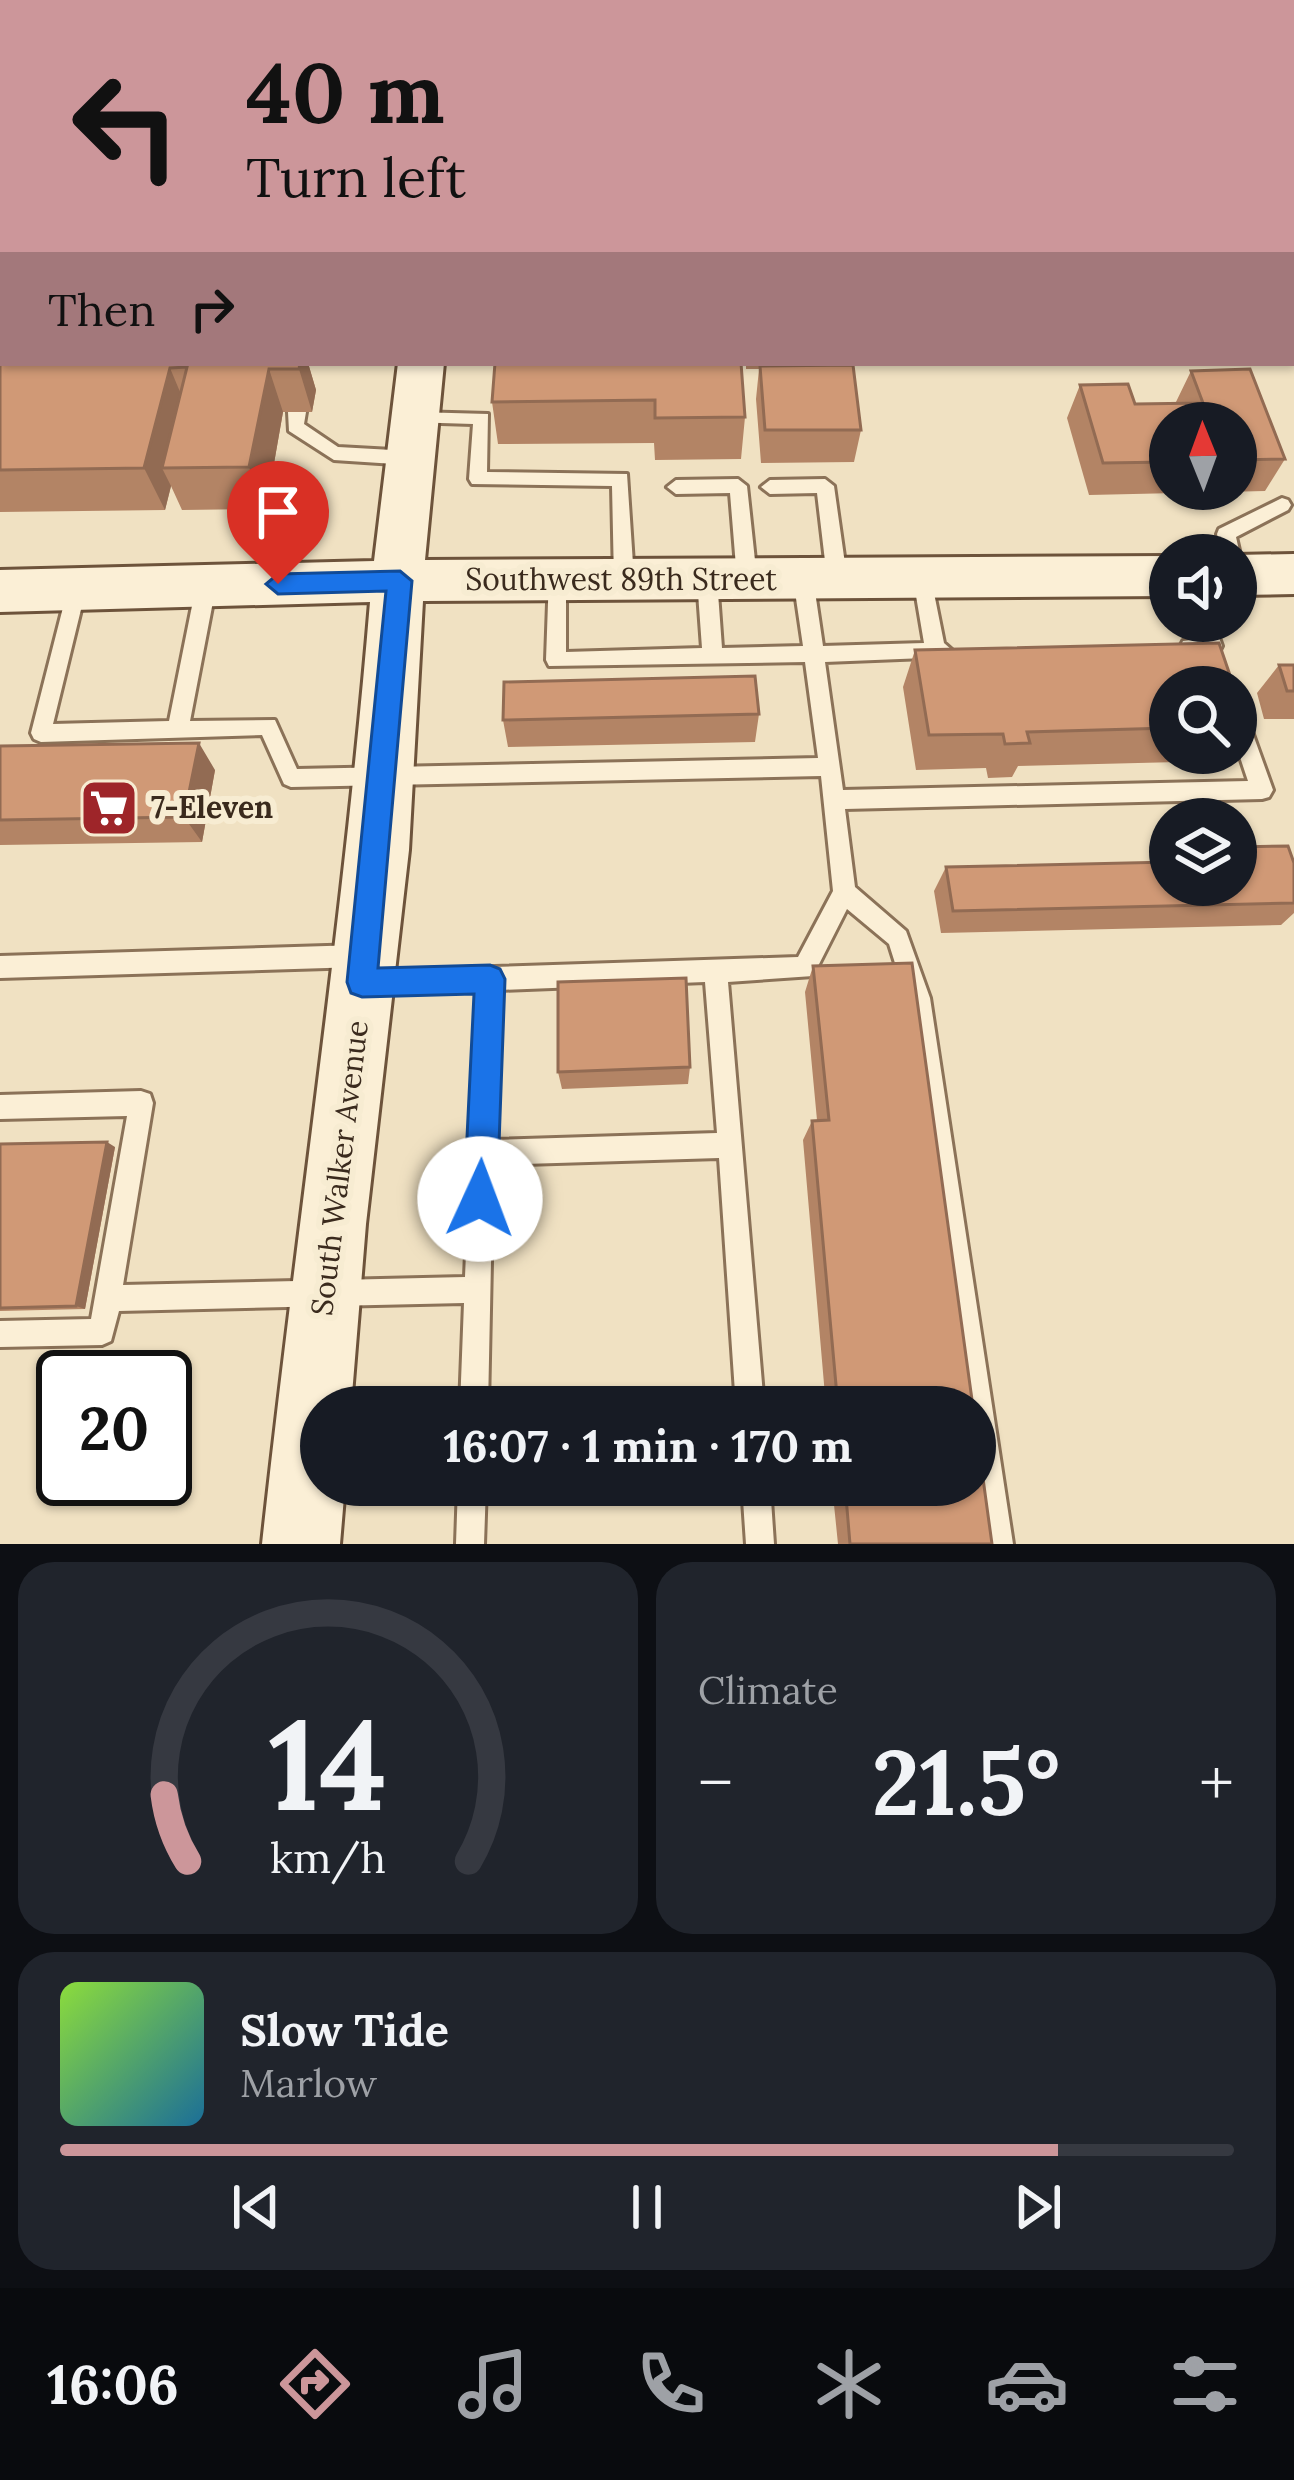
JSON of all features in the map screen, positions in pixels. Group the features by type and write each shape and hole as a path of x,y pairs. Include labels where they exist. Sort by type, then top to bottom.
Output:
{"main road":[{"name":"South Walker Avenue","path":"301,1544 385,776 421,366"},
{"path":"1257,575 1294,574"},
{"name":"Southwest 89th Street","path":"0,591 400,581 1149,576"}],"lane":[{"path":"297,412 295,427 334,453 482,418 478,479 621,478 624,579"},
{"path":"676,487 738,486 713,657"},
{"path":"0,967 364,969 490,979 815,967 844,892 814,655 825,486 770,487"},
{"path":"1226,534 1282,505"},
{"path":"923,578 935,651"},
{"path":"556,580 556,660 958,651"},
{"path":"178,730 206,586"},
{"path":"76,589 41,733 268,726 291,778 830,766"},
{"path":"1166,647 1215,657 1210,642"},
{"path":"834,800 1262,790 1256,774"},
{"path":"844,892 898,938 896,965 918,998 999,1544"},
{"path":"716,970 748,1386"},
{"path":"475,1386 490,979"},
{"path":"0,1107 141,1103 103,1332 0,1334"},
{"path":"482,1153 730,1145"},
{"path":"110,1298 478,1290"},
{"path":"470,1544 471,1506"},
{"path":"757,1506 760,1544"}],"building":[{"path":"0,366 300,366 269,369 249,467 162,468 187,367 170,368 144,468 0,470"},
{"path":"495,366 741,366 745,417 655,418 655,400 492,402"},
{"path":"760,366 853,366 861,430 765,430"},
{"path":"1250,369 1285,459 1257,460 1257,402 1203,402 1191,371"},
{"path":"1128,384 1135,404 1149,404 1149,462 1103,463 1080,385"},
{"path":"1219,643 1227,666 1149,666 1149,729 1027,732 1030,743 1005,744 1003,734 929,735 915,650"},
{"path":"1279,665 1294,665 1294,691 1287,691"},
{"path":"755,676 759,714 503,720 504,682"},
{"path":"199,743 184,817 0,820 0,746"},
{"path":"1288,846 1294,863 1294,903 1257,904 1257,847"},
{"path":"1149,862 1149,906 1166,906 953,911 946,867"},
{"path":"912,963 970,1386 836,1386 812,1121 829,1120 813,966"},
{"path":"686,978 690,1067 558,1072 558,982"},
{"path":"107,1142 76,1306 0,1308 0,1144"},
{"path":"847,1506 987,1506 992,1544 850,1544"}],"place":[{"name":"7-Eleven","path":"109,808"}],"route":[{"path":"278,584 400,581 379,850 362,982 490,979 480,1199"}]}
